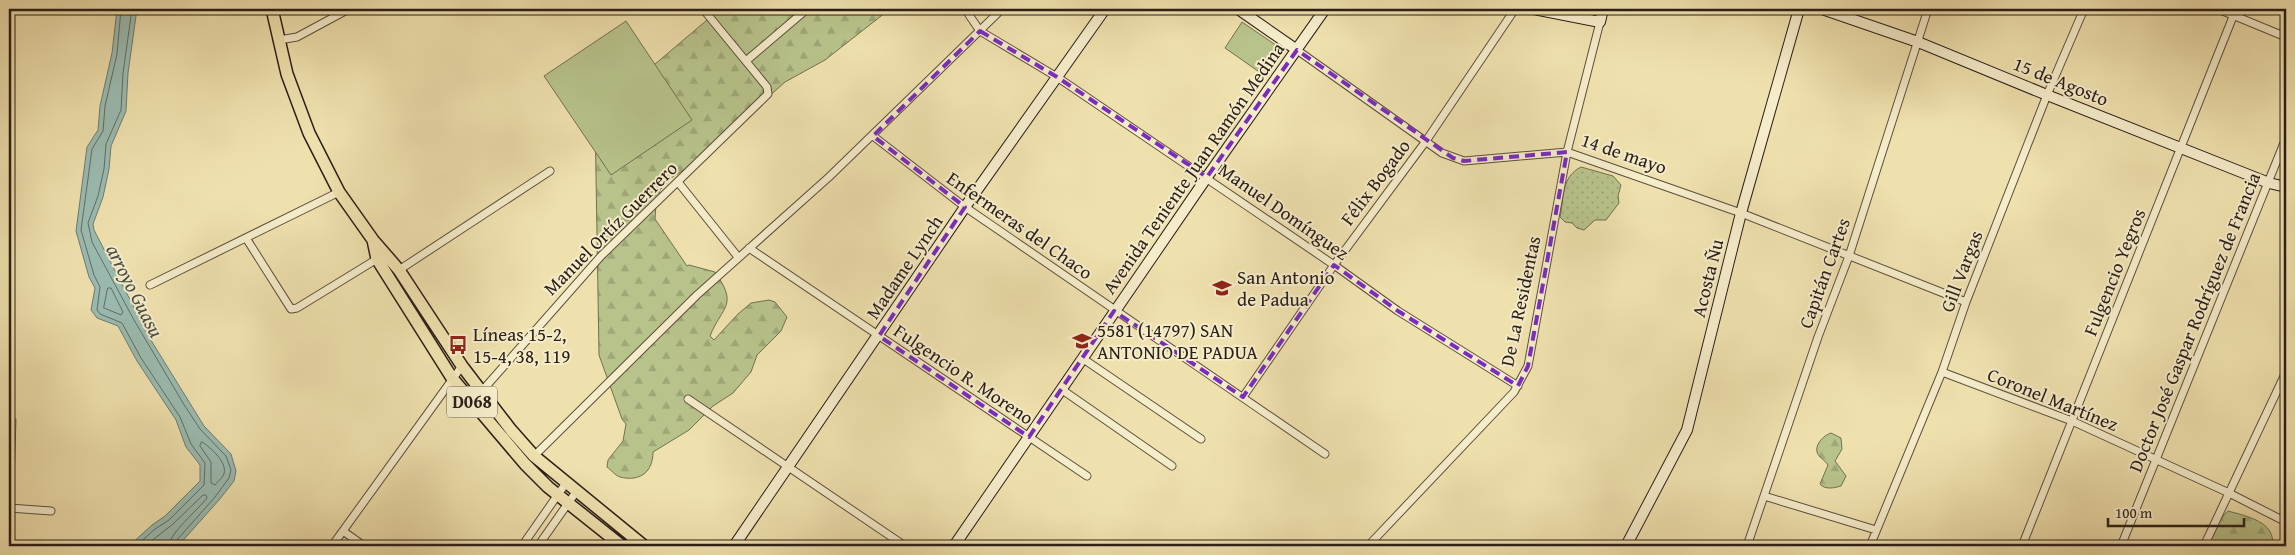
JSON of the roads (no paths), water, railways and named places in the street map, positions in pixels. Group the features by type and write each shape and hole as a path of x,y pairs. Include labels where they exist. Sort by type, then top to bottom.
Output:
{"main road":[{"name":"D068","path":"272,9 286,74 309,133 339,192 373,240 399,270 481,392 534,456 644,546"},
{"name":"D068","path":"373,240 377,259 452,378 525,464 558,495 622,546"}],"street":[{"path":"279,40 297,37 349,9"},
{"path":"703,9 746,61 807,9"},
{"path":"965,9 980,31"},
{"path":"525,464 738,257 873,136 1002,9"},
{"name":"Madame Lynch","path":"734,546 879,336 965,207 1105,9"},
{"name":"14 de mayo","path":"1238,9 1442,153 1464,161 1567,152 1741,213 1966,302"},
{"name":"Avenida Teniente Juan Ramón Medina","path":"954,546 1114,311 1325,9"},
{"name":"Félix Bogado","path":"1243,397 1334,265 1426,141 1515,9"},
{"path":"1534,9 1600,22"},
{"name":"De La Residentas","path":"1368,546 1518,386 1528,366 1567,152 1603,9"},
{"name":"Acosta Ñu","path":"1626,546 1687,430 1741,213 1800,9"},
{"name":"15 de Agosto","path":"1822,9 1918,42 2181,148 2268,182 2286,187"},
{"name":"Capitán Cartes","path":"1747,546 1818,337 1849,256 1928,9"},
{"name":"Gill Vargas","path":"1870,546 1942,372 1966,302 2047,95 2084,9"},
{"path":"2218,9 2235,12 2286,36"},
{"name":"Fulgencio Yegros","path":"2022,546 2235,12"},
{"name":"Manuel Domínguez","path":"980,31 1057,77 1207,177 1406,317 1518,386"},
{"name":"Manuel Ortíz Guerrero","path":"481,392 601,256 768,94 767,87 746,61"},
{"name":"Enfermeras del Chaco","path":"873,136 965,207 1325,454"},
{"name":"Doctor José Gaspar Rodríguez de Francia","path":"2120,546 2286,138"},
{"path":"399,270 550,171"},
{"path":"678,182 738,257"},
{"path":"150,285 339,192"},
{"path":"246,238 291,309 297,308 377,259"},
{"name":"Fulgencio R. Moreno","path":"749,248 1087,476"},
{"path":"1082,358 1201,439"},
{"path":"333,546 462,366"},
{"name":"Coronel Martínez","path":"1942,372 2072,422 2229,493 2286,522"},
{"path":"2204,546 2282,391 2286,372"},
{"path":"1061,389 1172,466"},
{"path":"688,399 904,546"},
{"path":"522,546 566,483"},
{"path":"538,546 576,492"},
{"path":"1764,496 1876,530"},
{"path":"9,508 51,511"},
{"path":"343,531 364,546"}],"water":[{"path":"117,9 137,9 128,73 126,111 111,146 109,169 103,197 93,224 94,230 152,342 204,426 231,454 236,471 234,481 178,546 129,546 165,516 200,481 200,465 186,447 176,420 137,361 118,326 97,318 91,310 95,288 89,277 76,231 87,147 98,130 100,106 112,53"}],"place":[{"name":"San Antonio de Padua","path":"1222,288"},
{"name":"5581 (14797) SAN ANTONIO DE PADUA","path":"1082,341"},
{"name":"Líneas 15-2, 15-4, 38, 119","path":"458,345"}],"water label":[{"name":"arroyo Guasu","path":"135,291"}]}
